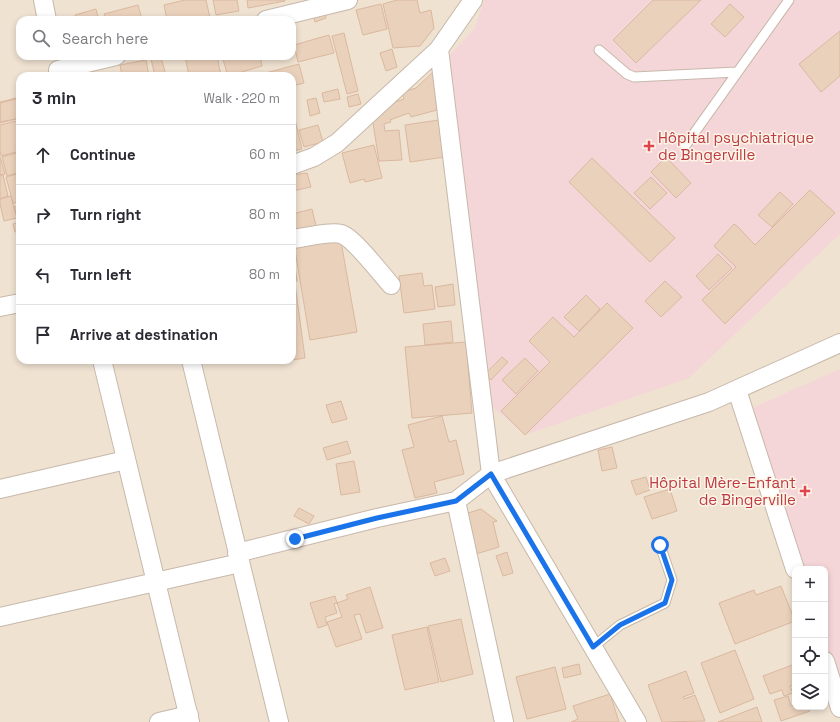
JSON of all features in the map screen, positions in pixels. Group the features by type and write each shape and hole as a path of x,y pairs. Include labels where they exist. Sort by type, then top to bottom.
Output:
{"street":[{"path":"43,0 46,16"},
{"path":"275,16 299,6 348,0"},
{"path":"296,164 314,157 336,143 439,49 473,0"},
{"path":"439,49 491,474 637,722"},
{"path":"57,67 95,60"},
{"path":"296,239 342,234 352,240 390,285"},
{"path":"0,306 16,304"},
{"path":"0,617 156,582 377,518 456,501 491,474 708,402 840,343"},
{"path":"103,364 190,719 160,722"},
{"path":"192,364 279,722"},
{"path":"737,390 794,566"},
{"path":"0,489 126,460"},
{"path":"456,501 504,722"},
{"path":"828,670 840,708"}],"lane":[{"path":"684,146 789,0"},
{"path":"599,50 627,74 634,77 737,72"},
{"path":"593,647 620,625 665,603 672,580 660,545"}],"shaded area":[{"path":"0,0 840,0 840,722 0,722"},
{"name":"Hôpital psychiatrique de Bingerville","path":"484,0 840,0 840,234 689,378 525,435 488,403 448,57 475,28"},
{"name":"Hôpital Mère-Enfant de Bingerville","path":"840,369 840,697 828,663 828,566 795,566 743,412"}],"building":[{"path":"185,0 206,0 210,16 166,16 164,5"},
{"path":"213,0 237,0 239,11 216,15"},
{"path":"247,0 285,0 285,1 248,8"},
{"path":"397,0 417,0 420,13 431,10 434,28 420,46 393,48 383,4"},
{"path":"653,0 701,0 636,63 613,40"},
{"path":"381,4 387,29 363,35 356,10"},
{"path":"730,4 744,17 725,37 711,24"},
{"path":"138,5 141,16 105,16 104,14"},
{"path":"323,8 326,18 315,22 312,11"},
{"path":"96,9 98,16 75,16"},
{"path":"840,31 840,76 821,92 799,64"},
{"path":"344,33 358,91 347,94 332,36"},
{"path":"329,35 334,53 298,62 296,44"},
{"path":"392,49 397,67 386,71 380,53"},
{"path":"146,60 148,72 121,72 120,65"},
{"path":"151,60 162,60 165,72 154,72"},
{"path":"186,60 218,60 220,72 188,72"},
{"path":"223,60 261,60 262,66 242,72 227,72"},
{"path":"299,64 304,83 296,85 296,72 269,72"},
{"path":"433,72 437,110 411,117 409,113 390,120 391,122 384,124 385,131 399,130 402,160 379,161 372,117 386,105 404,99 402,92 416,88"},
{"path":"338,89 340,99 324,102 322,93"},
{"path":"358,94 361,104 349,107 347,97"},
{"path":"16,98 16,119 0,123 0,102"},
{"path":"316,98 320,113 310,116 307,100"},
{"path":"16,99 16,119 0,122 0,103"},
{"path":"439,120 445,157 410,162 405,125"},
{"path":"16,121 16,152 1,156 0,125"},
{"path":"296,124 302,149 296,150"},
{"path":"318,125 323,142 304,147 299,130"},
{"path":"374,145 382,178 365,182 364,179 350,183 342,153"},
{"path":"16,153 16,173 7,176 2,157"},
{"path":"0,157 5,174 0,175"},
{"path":"666,157 691,183 676,198 651,172"},
{"path":"592,158 675,238 650,262 569,182"},
{"path":"307,173 311,187 296,190 296,174"},
{"path":"16,174 16,203 13,203 6,177"},
{"path":"0,175 3,175 8,196 0,199"},
{"path":"651,177 667,193 650,209 634,193"},
{"path":"810,190 835,213 725,324 702,300 736,267 714,246 734,224 755,245"},
{"path":"780,192 793,204 772,227 758,215"},
{"path":"11,196 16,218 4,221 0,199"},
{"path":"312,209 316,226 296,231 296,213"},
{"path":"16,223 16,232 15,232 13,224"},
{"path":"340,236 357,332 310,340 296,256 296,244"},
{"path":"718,254 732,268 709,290 696,276"},
{"path":"422,273 424,286 432,285 435,309 404,313 399,276"},
{"path":"665,281 682,297 661,317 645,301"},
{"path":"453,284 455,305 438,307 435,287"},
{"path":"296,291 305,358 296,359"},
{"path":"586,295 600,309 579,331 564,317"},
{"path":"607,303 633,328 525,435 501,411 550,362 529,341 553,317 574,337"},
{"path":"451,321 453,342 425,345 423,324"},
{"path":"466,342 472,413 412,418 405,347"},
{"path":"502,357 508,362 491,380 485,374"},
{"path":"525,358 538,371 516,394 502,380"},
{"path":"341,401 347,419 332,423 326,405"},
{"path":"442,416 449,442 456,440 464,474 434,482 437,493 415,498 402,450 414,447 408,425"},
{"path":"347,441 351,453 327,460 323,448"},
{"path":"612,447 617,468 602,471 598,450"},
{"path":"354,461 360,492 341,495 336,464"},
{"path":"646,477 650,490 636,495 631,481"},
{"path":"670,489 677,511 652,519 644,497"},
{"path":"299,508 314,516 309,524 294,516"},
{"path":"481,509 497,521 493,522 499,547 476,554 465,514"},
{"path":"507,552 513,573 503,576 496,556"},
{"path":"445,558 450,571 435,576 430,563"},
{"path":"781,586 792,614 792,622 735,644 719,603 754,590 756,595"},
{"path":"370,587 383,628 366,633 360,614 354,615 362,639 336,647 327,622 342,617 337,603 348,599 346,595"},
{"path":"335,596 337,603 334,604 337,613 325,617 327,625 318,628 310,603"},
{"path":"461,619 473,674 441,682 428,626"},
{"path":"427,627 439,682 405,690 392,635"},
{"path":"735,650 754,699 720,713 701,663"},
{"path":"579,664 581,674 564,678 562,668"},
{"path":"792,665 792,685 790,686 792,693 784,696 782,690 770,694 763,676"},
{"path":"555,667 566,709 527,719 516,677"},
{"path":"686,671 694,693 683,697 684,699 695,695 705,721 662,722 648,685"},
{"path":"610,694 619,722 571,722 578,719 573,706"},
{"path":"788,696 792,710 810,711 781,721 774,700"},
{"path":"757,707 762,722 718,722"}],"place":[{"name":"Hôpital psychiatrique de Bingerville","path":"649,146"},
{"name":"Hôpital Mère-Enfant de Bingerville","path":"805,491"}],"route":[{"path":"295,539 377,518 456,501 491,474 593,647 620,625 665,603 672,580 660,545"}]}
